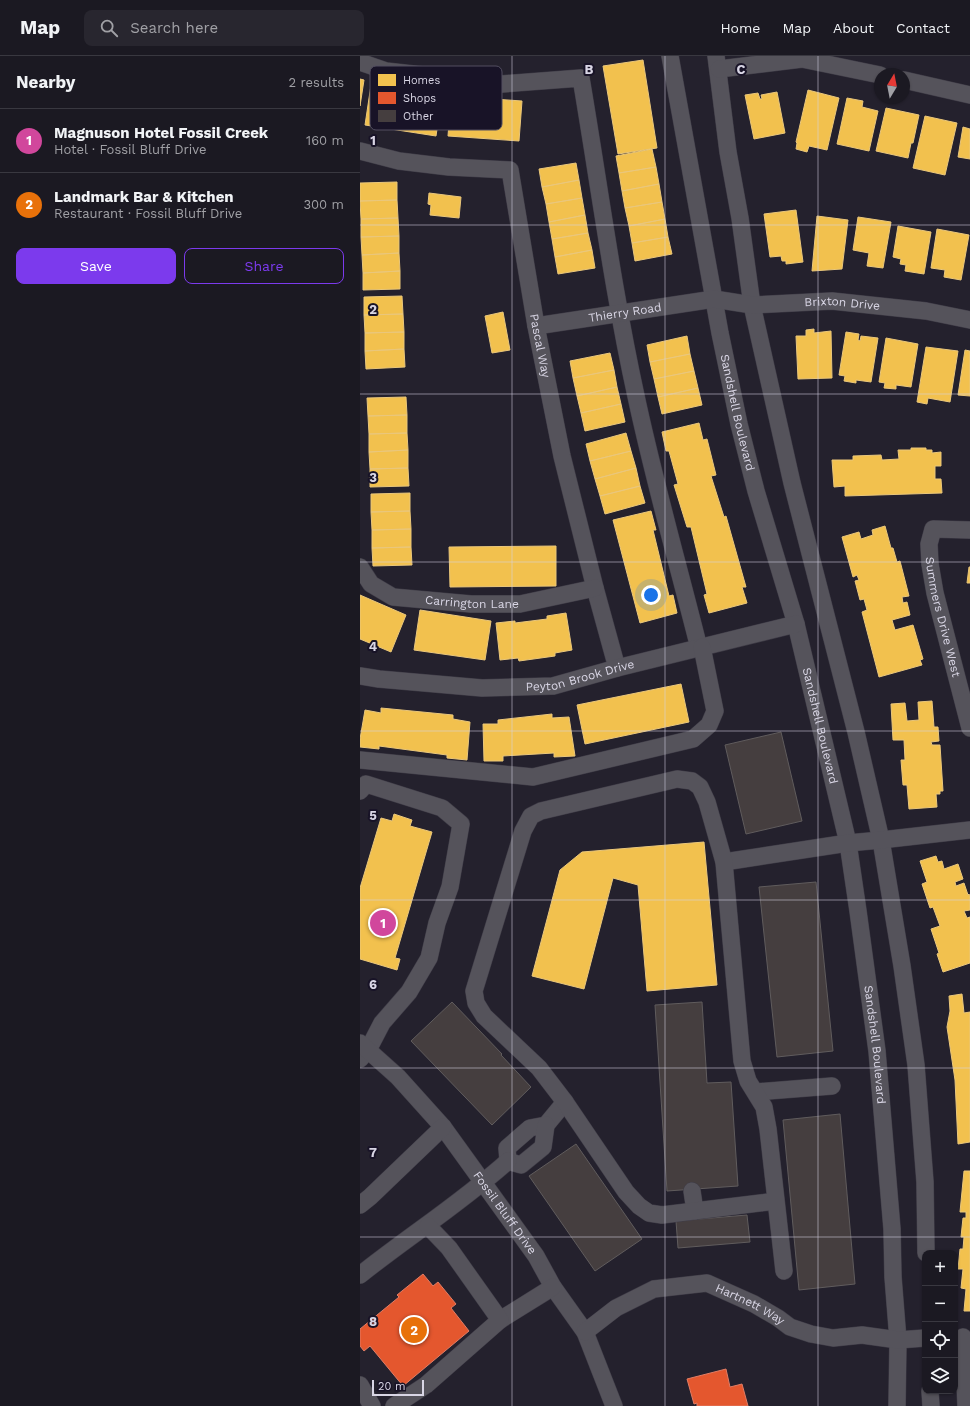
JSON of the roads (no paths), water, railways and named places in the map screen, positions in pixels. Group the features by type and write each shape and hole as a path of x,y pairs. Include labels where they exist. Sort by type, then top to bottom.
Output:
{"street":[{"name":"Sandshell Boulevard","path":"670,56 714,299 739,424 756,491 796,624 848,843 876,1051 892,1229 893,1277 898,1340 897,1406"},
{"path":"874,74 802,59 718,62 728,152 740,218 752,304 792,484 856,732 881,840 902,966 916,1065 924,1174 926,1250"},
{"path":"360,62 372,66"},
{"path":"360,760 532,778 693,739 709,725 715,711 636,396 620,313 581,78 502,84"},
{"path":"910,81 970,95"},
{"name":"Pascal Way","path":"360,151 399,161 510,170 536,326 562,456 595,588 618,668"},
{"name":"Brixton Drive","path":"714,299 752,304 832,301 926,312 970,320"},
{"name":"Thierry Road","path":"536,326 714,299"},
{"name":"Summers Drive West","path":"970,530 933,529 929,544 930,564 935,593 970,728"},
{"name":"Carrington Lane","path":"360,567 371,584 393,597 471,604 520,604 595,588"},
{"name":"Peyton Brook Drive","path":"360,676 378,679 482,688 553,686 618,668 796,624"},
{"path":"776,1201 662,1215 649,1213 639,1206 626,1192 565,1102 539,1068 484,1016 476,1003 474,991 523,831 531,816 541,811 677,779 692,781 700,787 724,862 742,1061 748,1081 764,1107 768,1128 784,1271"},
{"path":"360,791 366,784 442,808 461,824 450,887 437,923 429,958 409,992 382,1023 363,1051"},
{"path":"724,862 848,843 970,830"},
{"name":"Fossil Bluff Drive","path":"363,1051 398,1076 443,1127 536,1256 553,1287 585,1332 614,1406"},
{"path":"756,1092 832,1086"},
{"path":"360,1275 389,1252 428,1226 483,1184 508,1161 507,1148 530,1128 546,1125 565,1102"},
{"path":"360,1205 443,1127"},
{"path":"692,1191 695,1211"},
{"path":"428,1226 449,1248 500,1320"},
{"name":"Hartnett Way","path":"585,1332 616,1308 654,1289 707,1283 754,1304 790,1327 811,1334 833,1338 862,1335 898,1340 922,1338"},
{"path":"394,1406 426,1385 500,1320 553,1287"},
{"path":"963,1337 966,1406"},
{"path":"360,1385 372,1406"},
{"path":"930,1394 931,1406"}],"place":[{"name":"Magnuson Hotel Fossil Creek","path":"383,923"},
{"name":"Landmark Bar & Kitchen","path":"414,1330"}]}
